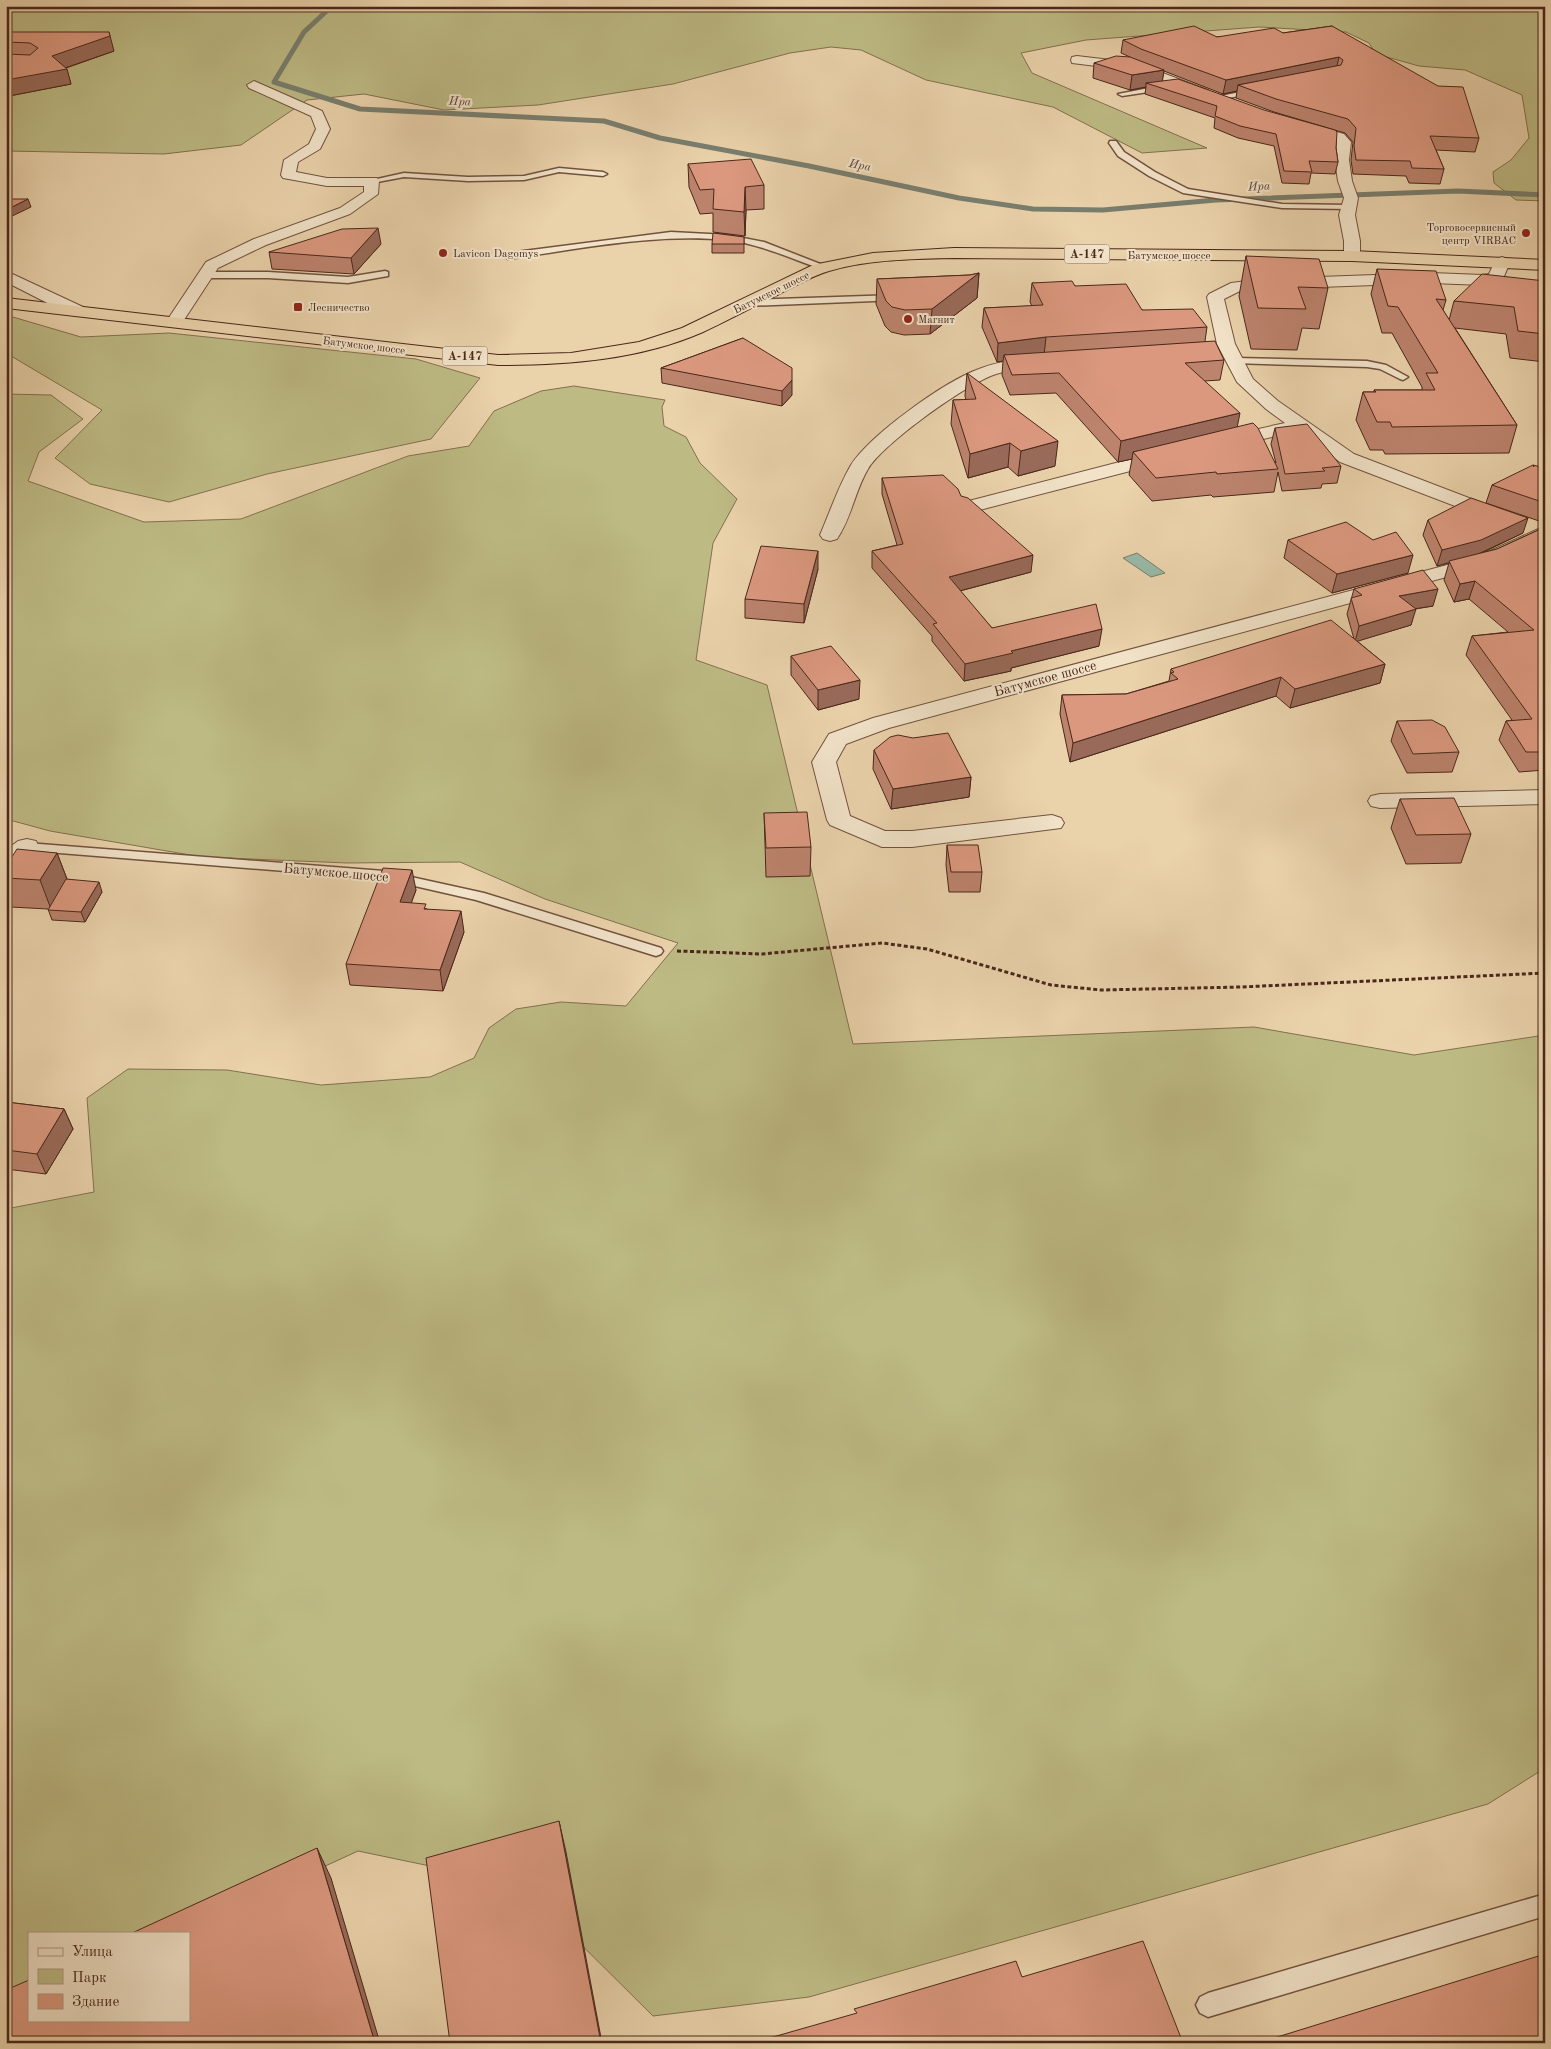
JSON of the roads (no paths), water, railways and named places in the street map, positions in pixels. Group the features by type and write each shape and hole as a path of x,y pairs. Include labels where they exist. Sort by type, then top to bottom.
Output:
{"highway":[{"name":"Батумское шоссе","path":"6,303 498,360 546,360 595,357 639,347 687,332 824,267 868,258 896,255 954,253 1352,256 1545,265"}],"street":[{"path":"1077,60 1131,66 1242,107"},
{"path":"174,322 203,275 212,265 260,242 345,211 371,194 372,181 327,182 288,175 291,160 315,146 324,129 316,114 254,85"},
{"path":"1285,122 1339,137 1344,142 1342,160 1345,181 1351,198 1347,215 1352,241 1352,256"},
{"path":"1502,262 1496,278 1482,280 1431,278 1288,282 1237,286 1215,298 1224,335 1232,356 1246,382 1299,425 1347,458 1450,499 1545,532"},
{"path":"6,276 77,311"},
{"path":"1211,353 1232,356"},
{"path":"830,535 861,465 874,450 961,384 981,374 1004,367 1053,362"},
{"path":"1212,445 1299,425"},
{"path":"968,507 1184,452"},
{"name":"Батумское шоссе","path":"1052,823 912,839 882,839 839,820 824,762 837,739 880,722 1484,561 1545,532"},
{"path":"1380,801 1507,800 1545,797"},
{"path":"6,863 17,844"}],"lane":[{"path":"1122,94 1179,85"},
{"path":"1215,98 1261,90"},
{"path":"1113,143 1121,154 1152,174 1186,191 1282,206 1349,207"},
{"path":"372,181 404,175 468,179 524,178 559,170 603,174"},
{"path":"508,256 671,235 728,238 764,245 824,267"},
{"path":"203,275 268,275 348,280 385,274"},
{"path":"748,304 906,298"},
{"path":"1232,356 1367,364 1383,367 1403,377"},
{"name":"Батумское шоссе","path":"17,844 384,875 479,896 656,951"},
{"path":"1208,2005 1545,1905"}],"waterway":[{"name":"Ира","path":"332,6 304,32 274,82 360,109 604,121 660,138 809,166 959,198 1033,209 1103,210 1216,200 1458,191 1545,195"}],"place":[{"name":"Торговосервисный центр VIRBAC","path":"1526,233"},
{"name":"Lavicon Dagomys","path":"443,253"},
{"name":"Лесничество","path":"298,307"},
{"name":"Магнит","path":"908,319"}]}
